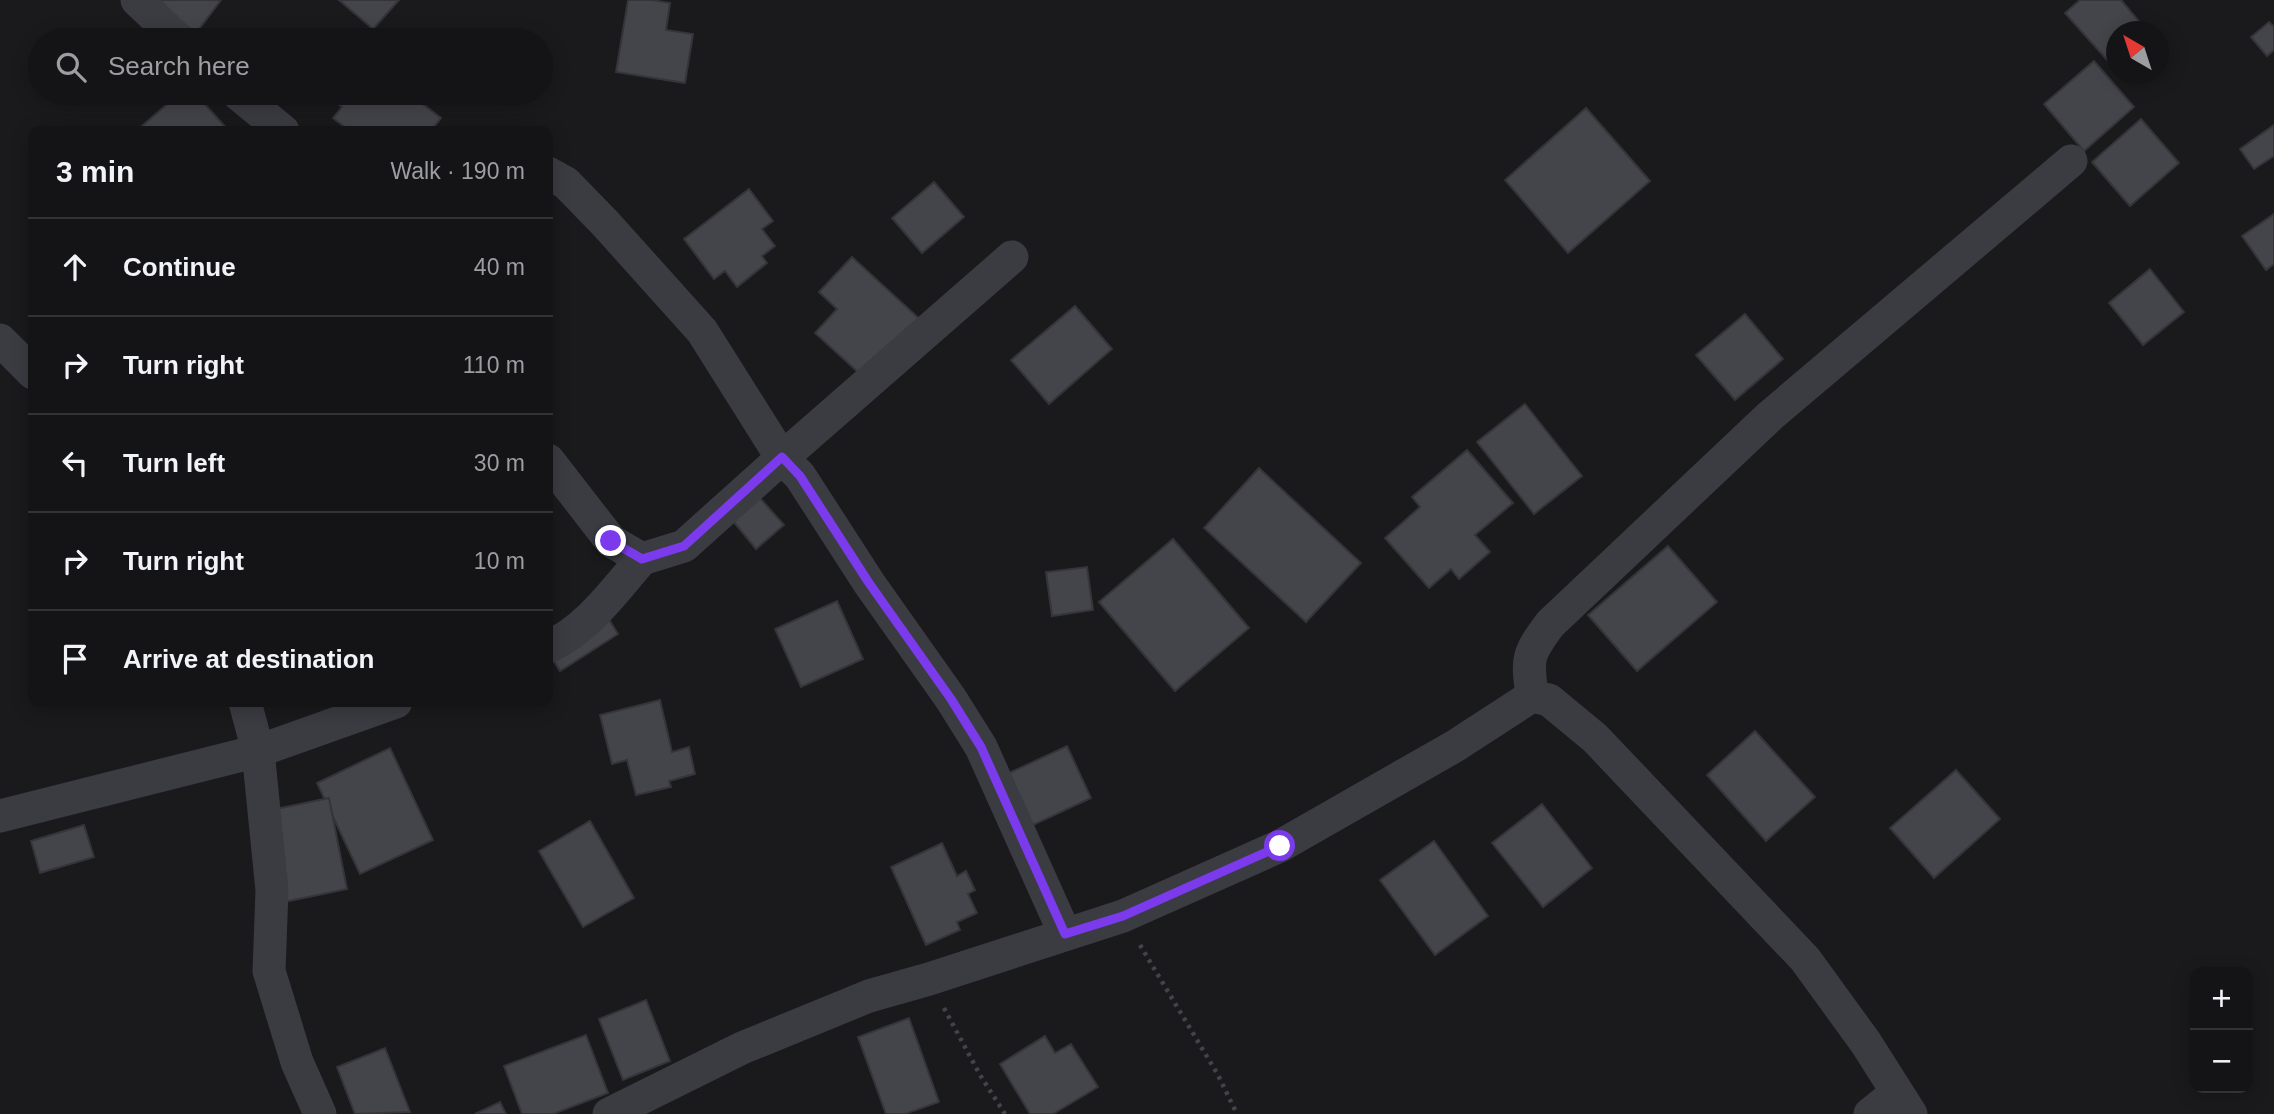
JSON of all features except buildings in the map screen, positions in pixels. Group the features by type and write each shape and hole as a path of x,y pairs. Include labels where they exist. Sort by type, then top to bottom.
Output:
{"street":[{"path":"137,0 166,28"},
{"path":"252,105 277,126"},
{"path":"1532,696 1528,666 1534,646 1550,624 1770,416 2071,161"},
{"path":"553,176 576,193 702,331 782,457 800,476 862,573 951,699 981,747 1065,934"},
{"path":"553,645 565,639 592,617 642,559 684,546 1012,257"},
{"path":"0,340 28,368"},
{"path":"553,466 611,541 642,559"},
{"path":"609,1114 742,1048 869,996 1123,916 1280,846 1455,746 1532,696 1549,700 1595,738 1805,959 1866,1044 1903,1104 1870,1114"},
{"path":"246,707 258,751 272,890 269,971 297,1062 320,1114"},
{"path":"0,816 258,751 382,707"}],"path":[{"path":"1123,916 1218,1076 1237,1114"},
{"path":"929,979 980,1075 1005,1114"}],"route":[{"path":"611,541 642,559 684,546 782,457 800,476 812,498 951,699 981,747 1065,934 1123,916 1280,846"}]}
